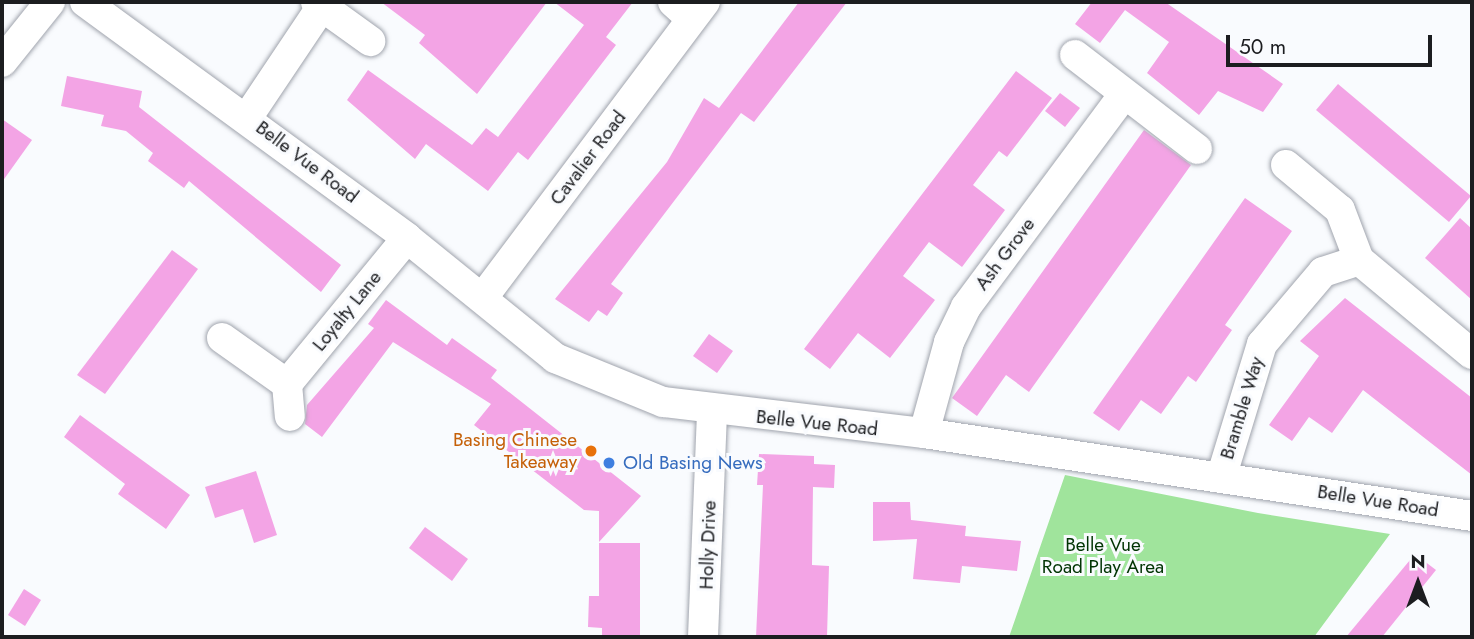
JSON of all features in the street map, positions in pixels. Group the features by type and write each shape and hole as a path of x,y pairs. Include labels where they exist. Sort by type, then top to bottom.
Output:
{"street":[{"path":"2,62 50,2"},
{"name":"Belle Vue Road","path":"85,2 247,118 484,296 555,358 663,402 712,410 924,433 1472,516"},
{"name":"Belle Vue Road","path":"247,118 319,4 370,41"},
{"name":"Cavalier Road","path":"484,296 690,7"},
{"path":"1075,55 1197,149"},
{"name":"Ash Grove","path":"924,433 949,342 966,307 1124,94"},
{"path":"1286,165 1340,210 1359,260 1472,354"},
{"name":"Loyalty Lane","path":"287,384 407,238"},
{"name":"Bramble Way","path":"1221,478 1262,344 1323,272 1359,260"},
{"path":"222,338 287,384 290,415"},
{"name":"Holly Drive","path":"704,637 712,410"}],"green space":[{"name":"Belle Vue Road Play Area","path":"1065,475 1258,513 1390,534 1314,637 1009,637"}],"building":[{"path":"381,2 547,2 477,94 419,43 425,35"},
{"path":"554,2 633,2 606,37 616,45 528,160 518,152 488,191 426,144 415,159 347,100 368,70 472,145 486,128 498,137 584,25"},
{"path":"799,2 847,2 754,122 741,113 611,284 623,293 607,316 598,310 589,322 555,299 667,162 704,98 719,108"},
{"path":"1092,2 1165,2 1283,84 1263,112 1218,91 1199,115 1147,73 1169,42 1125,10 1100,43 1075,24"},
{"path":"1016,71 1052,98 1007,157 999,151 973,185 1005,210 962,267 929,242 903,276 935,300 890,358 858,333 830,369 804,349"},
{"path":"67,76 142,91 139,107 341,265 321,292 189,181 184,188 148,161 153,153 126,131 101,126 104,115 61,106"},
{"path":"1338,84 1471,196 1449,222 1316,110"},
{"path":"1060,93 1080,108 1065,127 1045,111"},
{"path":"2,119 32,140 2,182"},
{"path":"1144,130 1191,165 1029,392 1006,375 977,416 952,398"},
{"path":"1245,198 1292,231 1225,325 1232,330 1196,382 1188,376 1161,414 1141,400 1119,431 1093,413"},
{"path":"1460,218 1472,229 1472,300 1425,258"},
{"path":"172,250 198,269 105,394 77,375"},
{"path":"1345,298 1472,398 1472,475 1363,390 1332,433 1309,417 1292,441 1269,425 1319,356 1300,341"},
{"path":"386,300 447,345 452,338 497,370 491,378 641,496 599,542 599,511 584,510 474,425 491,404 393,342 322,437 305,424 307,405 374,328 368,324"},
{"path":"709,334 733,351 717,373 693,356"},
{"path":"80,415 190,495 166,529 118,494 125,484 64,437"},
{"path":"759,454 814,456 814,464 835,465 834,488 813,487 812,565 829,566 827,637 756,637 763,485 757,485"},
{"path":"256,471 277,535 254,543 243,509 215,518 205,487"},
{"path":"873,502 910,502 911,520 966,526 965,536 1021,541 1017,571 962,566 960,583 913,579 917,539 873,541"},
{"path":"425,527 468,559 452,581 409,548"},
{"path":"599,543 640,543 640,637 602,637 602,628 588,627 589,596 599,596"},
{"path":"1415,554 1436,570 1382,637 1346,637"},
{"path":"24,589 41,600 25,626 8,615"}],"place":[{"name":"Basing Chinese Takeaway","path":"591,451"},
{"name":"Old Basing News","path":"609,463"}]}
